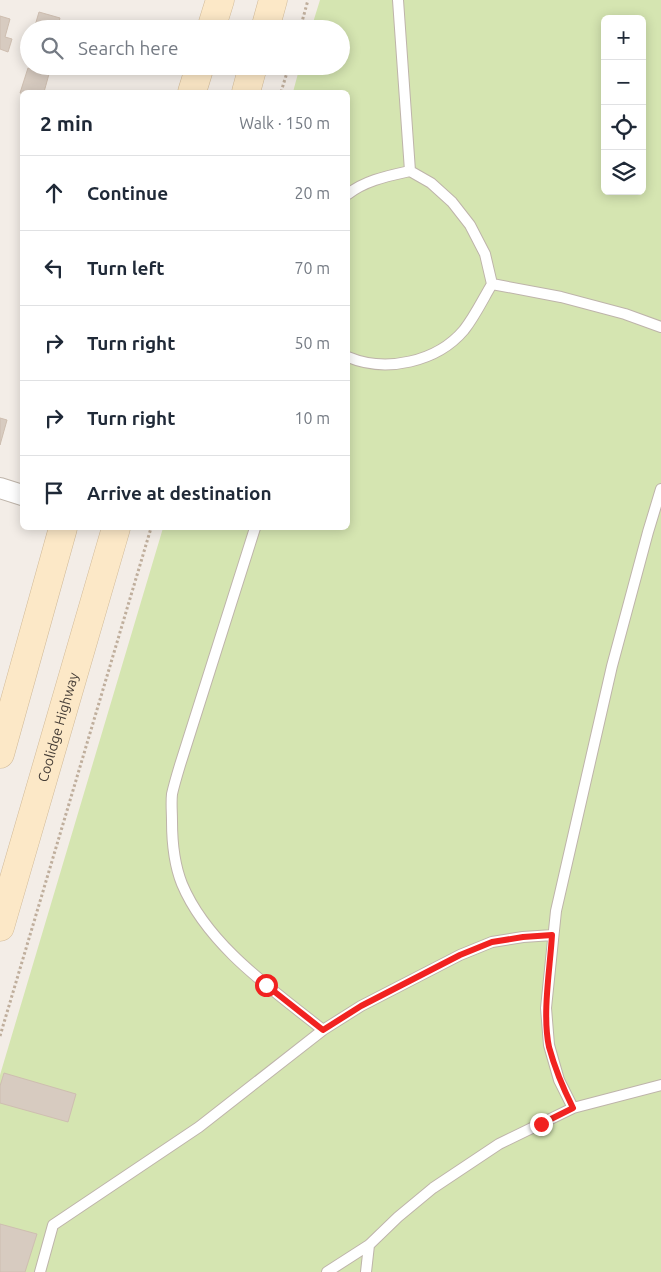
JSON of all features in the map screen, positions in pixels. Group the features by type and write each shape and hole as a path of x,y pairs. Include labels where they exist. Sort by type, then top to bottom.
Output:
{"main road":[{"path":"214,20 220,0"},
{"path":"267,20 273,0"},
{"path":"193,90 197,75"},
{"path":"247,90 251,75"},
{"path":"0,754 62,530"},
{"name":"Coolidge Highway","path":"0,927 115,530"}],"street":[{"path":"0,488 20,494"}],"lane":[{"path":"398,0 410,171"},
{"path":"350,192 380,177 410,171 431,183 452,202 470,225 486,254 492,284 464,330 448,345 428,356 393,365 350,358"},
{"path":"492,284 561,297 625,314 661,327"},
{"path":"573,1108 559,1080 549,1045 546,1008 552,935 612,666 661,489"},
{"path":"254,530 172,795 172,834 175,859 182,884 200,917 228,951 266,985 323,1030"},
{"path":"40,1272 53,1225 199,1127 323,1030 361,1006 460,955 492,942 552,935"},
{"path":"327,1272 369,1245 398,1217 433,1188 499,1144 573,1108 661,1085"},
{"path":"366,1272 369,1245"}],"path":[{"path":"302,20 308,0"},
{"path":"282,90 286,75"},
{"path":"0,1036 150,530"}],"green space":[{"path":"320,0 661,0 661,1272 0,1272 0,1075 162,530 350,530 350,90 294,90 298,75 350,75 350,20 314,20"}],"building":[{"path":"39,12 60,18 59,20 37,20"},
{"path":"0,16 10,19 5,37 12,39 8,52 0,49"},
{"path":"26,75 49,75 45,90 21,90"},
{"path":"0,418 7,420 0,445"},
{"path":"4,1073 76,1094 68,1122 0,1103 0,1086"},
{"path":"0,1224 37,1234 25,1272 0,1272"}],"route":[{"path":"266,985 323,1030 361,1006 460,955 492,942 552,935 546,1008 549,1045 559,1080 573,1108 541,1124"}]}
